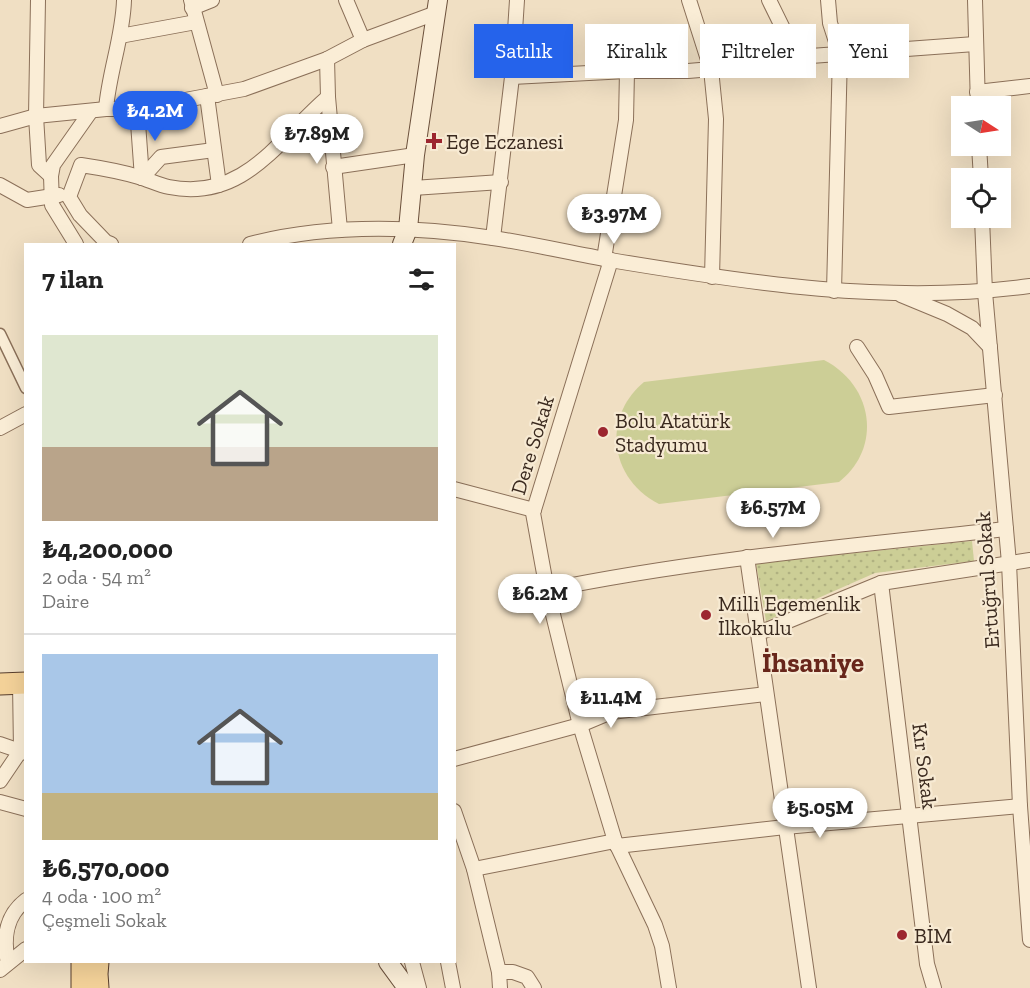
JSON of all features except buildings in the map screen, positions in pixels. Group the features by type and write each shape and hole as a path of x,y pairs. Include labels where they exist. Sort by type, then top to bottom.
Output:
{"main road":[{"path":"405,237 437,6"},
{"path":"82,963 82,988"},
{"path":"98,963 98,988"},
{"path":"389,963 407,988"}],"street":[{"path":"38,0 36,116 39,165 51,176"},
{"path":"106,109 107,91 124,21 124,0"},
{"path":"212,0 192,4 212,96 214,150 219,185"},
{"path":"346,0 363,40"},
{"path":"689,0 700,34"},
{"path":"769,0 781,24"},
{"path":"828,0 830,24"},
{"path":"975,0 978,96"},
{"path":"513,24 514,2"},
{"path":"0,126 36,116 106,109 137,109 244,89 327,59 437,6"},
{"path":"120,36 196,22"},
{"path":"909,49 975,44"},
{"path":"327,59 333,167 340,231"},
{"path":"493,238 512,78"},
{"name":"Dere Sokak","path":"627,78 626,120 608,259 534,510 547,590 580,725 616,844 658,935 667,969 669,988"},
{"path":"712,78 716,119 712,276"},
{"path":"834,291 839,78"},
{"path":"978,92 1030,86"},
{"path":"56,159 108,168 168,187 198,190 230,182 252,169 284,142 302,119 328,97"},
{"path":"137,109 142,178"},
{"path":"75,243 52,200 51,176 56,159 91,111"},
{"path":"142,178 161,157 214,150"},
{"path":"333,167 415,155"},
{"path":"69,197 81,165"},
{"path":"413,188 501,182"},
{"path":"0,184 27,201 69,197"},
{"path":"69,197 80,215 108,243"},
{"name":"Ertuğrul Sokak","path":"982,228 985,292 1009,563 1020,806 1030,940"},
{"path":"263,243 288,241 340,231 405,237 493,238 712,276 834,291 985,292 1030,286"},
{"path":"894,292 972,328 990,347"},
{"path":"0,334 24,384"},
{"path":"857,347 874,375 889,407 995,394"},
{"path":"0,428 24,415"},
{"path":"456,490 534,510"},
{"path":"547,590 617,576 747,557 1006,529"},
{"path":"747,557 809,988"},
{"path":"759,633 881,583 1030,560"},
{"name":"Kır Sokak","path":"881,583 927,964 934,988"},
{"path":"0,781 23,751 15,683"},
{"path":"456,758 580,725 611,712 766,694"},
{"path":"0,744 23,751"},
{"path":"0,802 24,808"},
{"path":"474,869 616,844 1020,806"},
{"path":"456,817 474,869 499,972 500,988"},
{"path":"4,966 6,926 18,906 24,902"},
{"path":"4,966 24,951"},
{"path":"412,963 419,988"},
{"path":"448,963 453,988"},
{"path":"499,972 513,972 527,977 534,988"}],"green space":[{"path":"824,360 841,371 853,385 862,400 866,417 867,435 862,452 853,468 839,482 659,504 643,493 630,479 621,464 617,447 617,430 621,413 630,397 644,382"},
{"path":"972,541 974,561 875,573 766,621 756,563"}],"place":[{"name":"Ege Eczanesi","path":"434,141"},
{"name":"Bolu Atatürk Stadyumu","path":"603,432"},
{"name":"Milli Egemenlik İlkokulu","path":"706,615"},
{"name":"BİM","path":"902,935"}],"district":[{"name":"İhsaniye","path":"813,663"}]}
